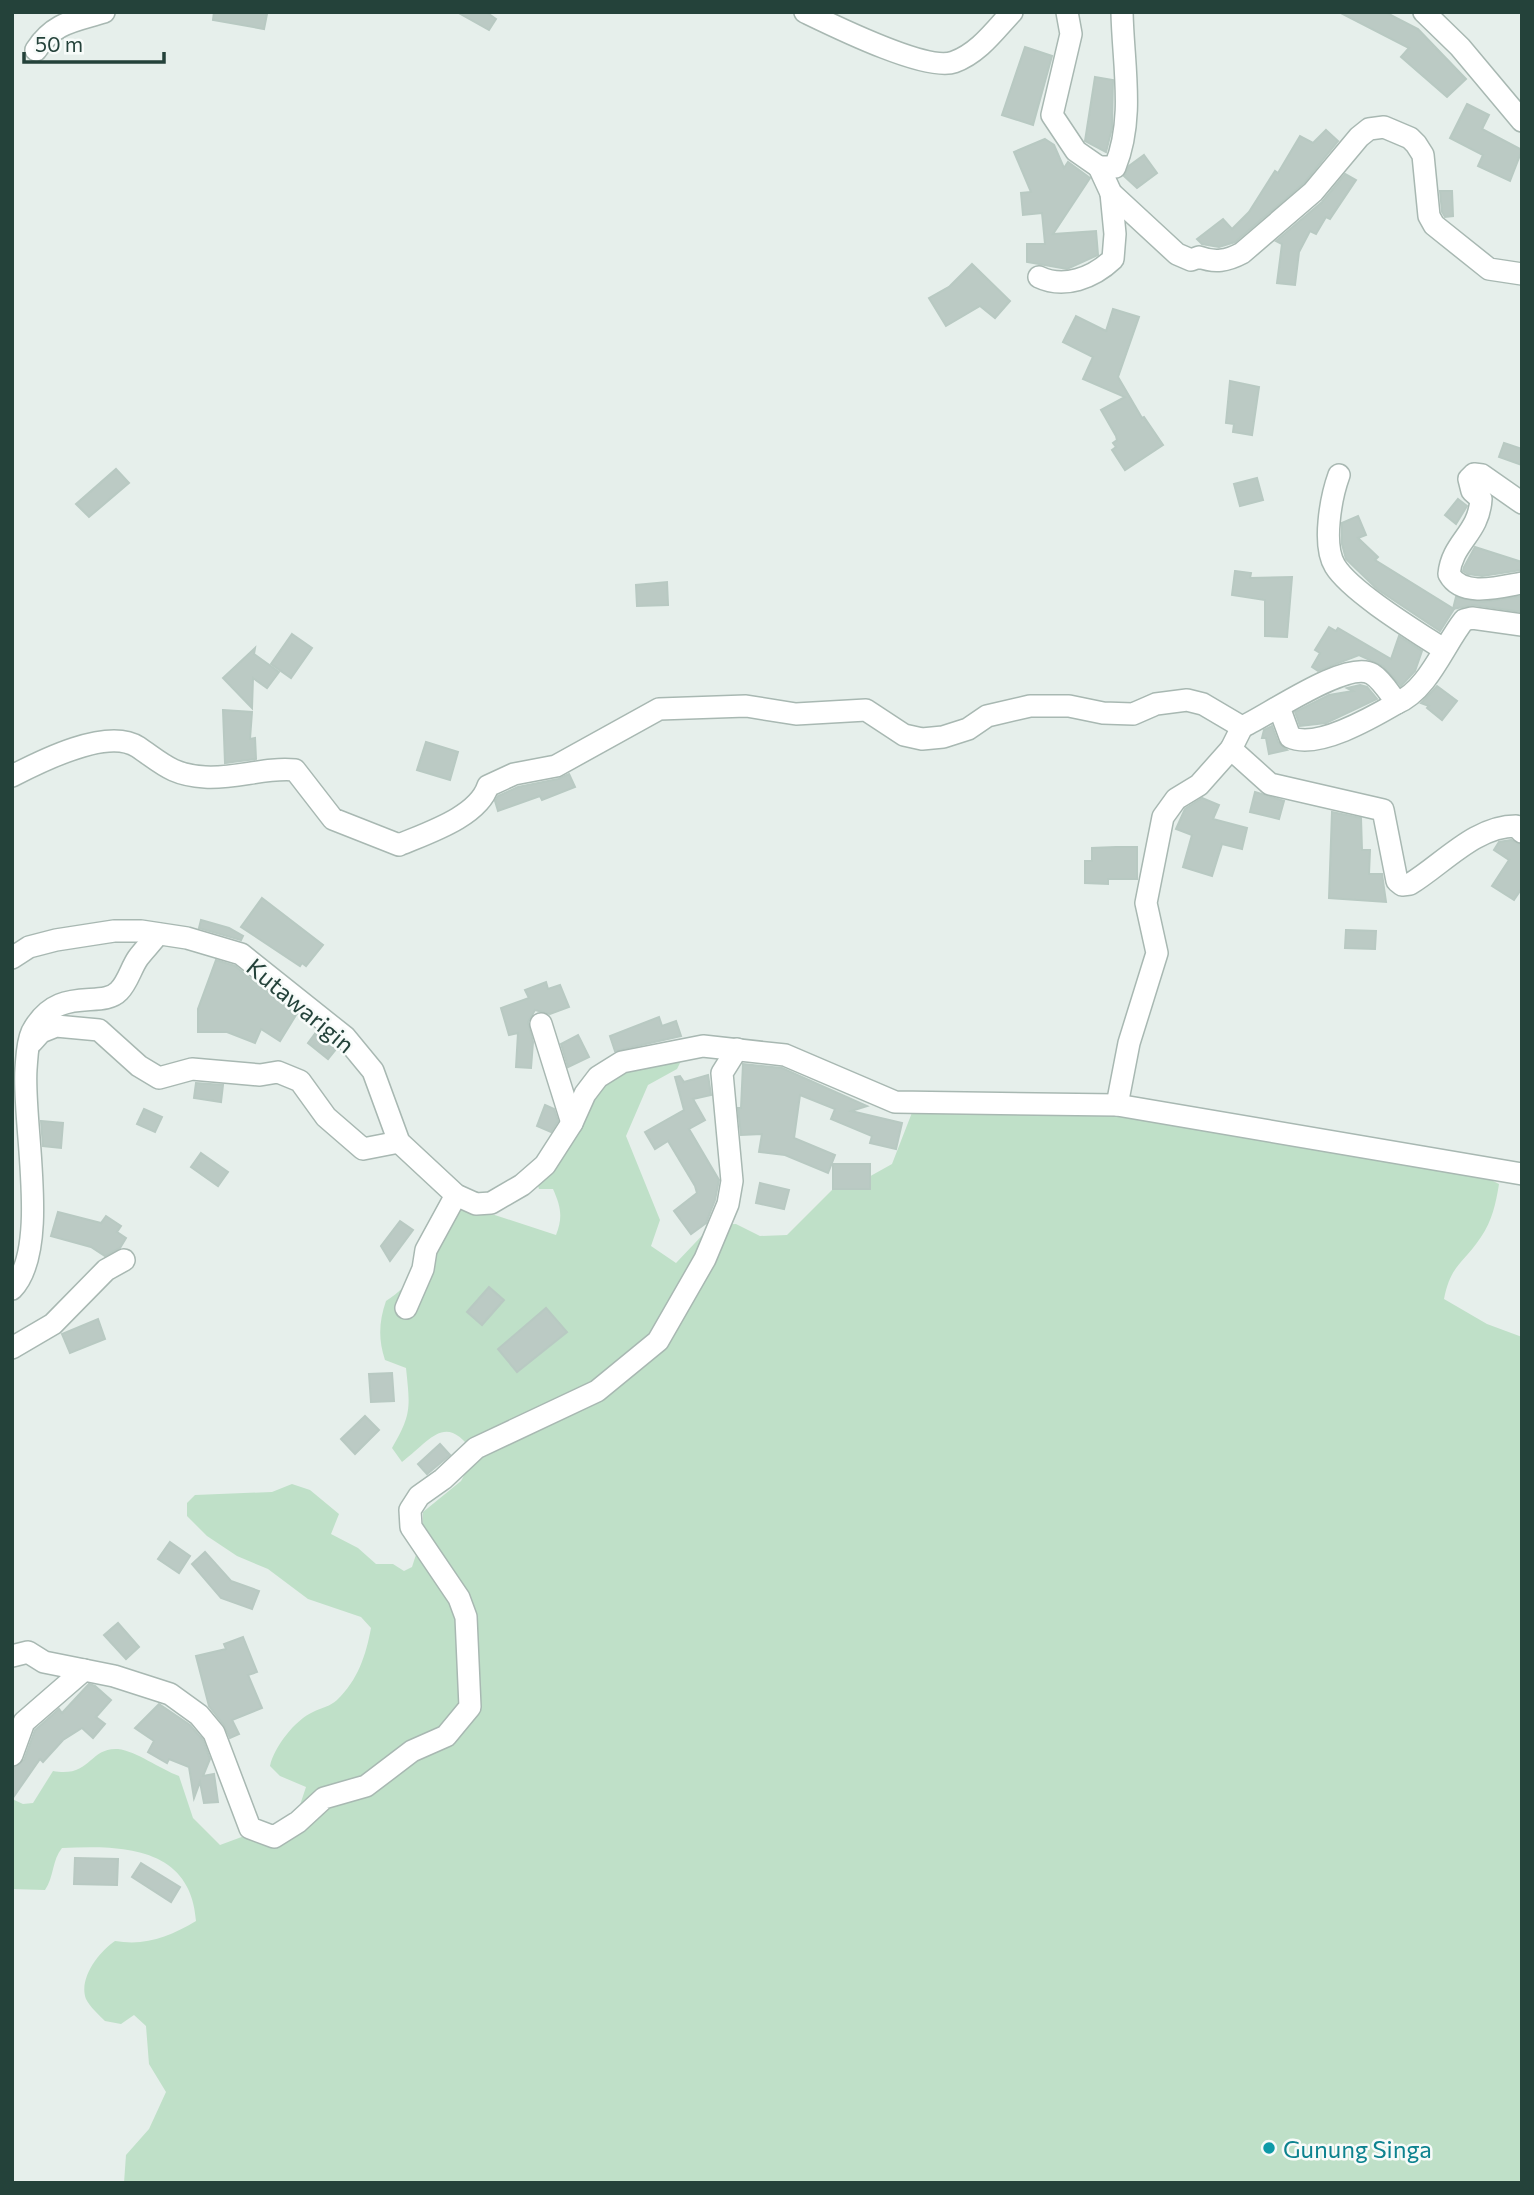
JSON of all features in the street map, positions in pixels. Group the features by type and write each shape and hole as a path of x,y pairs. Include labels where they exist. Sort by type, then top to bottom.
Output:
{"street":[{"path":"36,50 43,39 63,22 104,12"},
{"path":"806,12 888,48 942,64 953,62 984,44 1012,12"},
{"path":"1039,277 1054,284 1077,280 1100,271 1112,259 1115,234 1111,193 1099,167 1076,151 1052,116 1071,34 1067,12"},
{"path":"1099,167 1115,167 1124,145 1128,62 1122,12"},
{"path":"1424,12 1461,47 1522,121"},
{"path":"1111,193 1177,254 1191,260 1199,257 1210,262 1230,259 1259,239 1313,192 1359,137 1369,129 1384,127 1410,138 1423,155 1429,216 1434,225 1489,269 1522,274"},
{"path":"1522,503 1482,475 1474,474 1469,479 1472,491 1481,499 1480,519 1450,562 1449,574 1459,585 1470,588 1522,583"},
{"path":"1339,475 1331,497 1331,554 1335,567 1393,617 1443,649"},
{"path":"1279,707 1290,737 1305,740 1366,721 1397,703 1423,681 1464,620 1472,618 1522,625"},
{"path":"1117,1105 1129,1043 1157,953 1146,903 1163,817 1176,799 1199,785 1231,749 1242,727 1328,680 1361,672 1374,675 1397,703"},
{"path":"12,776 36,763 73,749 121,739 137,746 156,762 182,774 207,778 275,768 295,770 333,819 399,845 469,811 484,797 488,786 514,774 556,766 659,709 736,706 796,714 866,710 904,735 922,739 943,737 968,729 987,716 1030,706 1069,706 1103,713 1133,714 1156,704 1187,700 1203,704 1242,727"},
{"path":"1231,749 1269,784 1384,810 1397,880 1402,885 1410,884 1461,847 1500,826 1516,826 1522,832"},
{"name":"Kutawarigin","path":"12,958 29,947 55,940 114,931 187,938 241,954 345,1037 373,1071 399,1142 456,1195 476,1204 491,1203 522,1185 545,1165 572,1123 585,1094 598,1077 622,1062 704,1045 785,1055 895,1102 1117,1105 1522,1174"},
{"path":"12,1289 19,1283 26,1264 32,1219 32,1163 25,1084 28,1046 40,1019 54,1008 74,999 112,996 120,991 136,960 158,934"},
{"path":"541,1024 572,1123"},
{"path":"28,1046 45,1029 87,1029 104,1032 139,1066 159,1078 192,1069 260,1075 278,1072 300,1081 326,1117 363,1149 399,1142"},
{"path":"12,1656 28,1652 44,1662 170,1694 199,1715 214,1733 250,1828 274,1837 298,1822 324,1798 366,1786 412,1751 446,1736 470,1707 466,1617 459,1598 411,1527 410,1510 419,1496 476,1448 597,1391 658,1341 705,1259 729,1204 732,1181 722,1073 737,1049"},
{"path":"406,1308 424,1269 426,1250 456,1195"},
{"path":"12,1348 53,1324 106,1270 124,1260"},
{"path":"12,1755 24,1722 84,1670"}],"green space":[{"path":"672,1059 681,1061 677,1069 648,1085 626,1136 660,1220 651,1246 676,1263 712,1225 736,1224 760,1236 787,1235 833,1189 858,1183 892,1164 913,1110 1072,1111 1144,1118 1473,1171 1499,1184 1488,1225 1454,1271 1444,1299 1487,1324 1522,1337 1522,2183 124,2183 126,2155 149,2129 166,2092 149,2064 146,2026 134,2015 121,2024 105,2021 86,1999 85,1982 97,1958 115,1941 157,1939 196,1921 191,1896 181,1878 167,1864 149,1855 129,1850 84,1847 62,1848 45,1890 12,1889 12,1799 23,1804 33,1803 53,1771 75,1770 101,1753 118,1749 179,1776 193,1818 220,1845 247,1835 273,1848 299,1808 306,1787 280,1776 270,1766 272,1759 299,1721 335,1702 344,1692 356,1676 371,1628 361,1617 308,1599 268,1569 237,1556 207,1536 187,1516 187,1503 195,1495 272,1492 292,1484 310,1490 339,1514 331,1534 358,1548 376,1564 393,1564 404,1571 412,1567 423,1533 423,1512 461,1481 475,1455 456,1434 447,1432 431,1438 402,1462 392,1448 406,1418 408,1392 406,1368 385,1360 381,1345 380,1330 386,1301 419,1269 458,1203 556,1235 560,1223 558,1201 553,1189 539,1189 537,1182 601,1084 631,1069"}],"building":[{"path":"214,12 267,14 264,29 213,20"},
{"path":"457,12 486,12 496,19 489,30"},
{"path":"1339,12 1385,12 1418,29 1466,79 1447,97 1401,57 1409,48"},
{"path":"1025,47 1052,56 1033,125 1002,115"},
{"path":"1095,77 1113,80 1112,128 1106,152 1085,141"},
{"path":"1467,104 1489,115 1482,129 1522,150 1510,181 1478,166 1483,155 1450,138"},
{"path":"1326,130 1338,141 1304,183 1235,242 1219,247 1202,244 1197,239 1223,219 1232,229 1249,212 1275,171 1278,173 1300,136 1313,143"},
{"path":"1045,139 1054,145 1064,168 1068,162 1090,178 1053,234 1096,231 1098,255 1067,269 1027,262 1027,244 1045,244 1042,213 1023,215 1021,193 1031,192 1014,152"},
{"path":"1144,155 1157,173 1137,188 1124,176 1129,166"},
{"path":"1345,174 1356,180 1330,219 1326,217 1316,234 1310,231 1299,252 1295,285 1277,283 1282,244 1276,241 1322,202"},
{"path":"1440,191 1452,191 1453,216 1445,217 1442,212"},
{"path":"972,264 1010,301 995,318 980,306 946,326 929,298 949,287"},
{"path":"1113,309 1139,317 1118,377 1142,418 1144,417 1163,445 1125,470 1112,450 1116,447 1113,443 1117,440 1116,436 1101,410 1125,397 1083,379 1093,357 1063,342 1076,316 1106,331"},
{"path":"1230,381 1259,387 1252,435 1233,432 1234,424 1226,423"},
{"path":"1504,443 1522,449 1522,465 1499,457"},
{"path":"116,469 129,483 89,517 76,504"},
{"path":"1257,478 1263,500 1240,506 1234,484"},
{"path":"1458,499 1467,506 1456,524 1445,515"},
{"path":"1358,516 1366,535 1358,538 1378,557 1375,560 1454,609 1440,631 1377,589 1346,559 1342,544 1342,523"},
{"path":"1475,547 1522,562 1522,570 1482,576 1468,574 1463,571 1464,567"},
{"path":"1235,571 1251,573 1250,578 1292,577 1287,637 1265,636 1265,600 1232,595"},
{"path":"667,582 668,605 637,606 636,585"},
{"path":"1522,596 1522,612 1473,605 1453,609 1456,597 1483,602"},
{"path":"1329,627 1336,631 1338,628 1391,659 1399,636 1422,651 1415,671 1401,686 1383,666 1359,655 1318,671 1312,667 1320,653 1315,650"},
{"path":"292,634 312,648 291,678 271,664"},
{"path":"255,648 254,654 279,672 267,688 253,678 252,708 223,678"},
{"path":"1360,685 1367,687 1377,699 1326,723 1300,726 1295,712 1329,695 1353,691 1347,688"},
{"path":"1437,686 1457,701 1442,720 1427,708 1429,706 1421,703"},
{"path":"223,710 252,712 250,739 255,738 256,759 225,763"},
{"path":"1272,726 1278,742 1287,750 1269,754 1266,738 1262,738 1264,730"},
{"path":"426,742 458,752 450,780 417,770"},
{"path":"569,774 575,787 542,800 540,796 498,811 495,801 498,796 518,787 558,779"},
{"path":"1255,792 1284,801 1279,819 1250,812"},
{"path":"1202,798 1219,805 1213,819 1247,828 1242,849 1222,844 1212,876 1183,867 1192,835 1176,829 1185,809"},
{"path":"1332,812 1361,818 1362,850 1370,850 1369,874 1382,874 1386,902 1329,898"},
{"path":"1511,840 1522,845 1522,888 1514,900 1492,886 1509,860 1494,850 1499,842"},
{"path":"1137,847 1137,879 1108,879 1108,884 1085,883 1085,861 1092,861 1092,848"},
{"path":"262,898 323,945 306,966 302,963 300,966 241,927"},
{"path":"201,920 229,928 243,936 241,940 199,928"},
{"path":"1346,930 1376,931 1375,949 1345,948"},
{"path":"216,960 235,966 296,1015 280,1041 261,1029 255,1043 227,1032 198,1032 198,1009"},
{"path":"546,982 548,989 560,985 569,1007 550,1014 535,1010 528,1022 533,1042 531,1068 516,1067 518,1033 509,1035 501,1008 529,998 525,990"},
{"path":"659,1017 662,1026 676,1021 681,1036 615,1051 610,1036"},
{"path":"317,1031 337,1048 328,1059 308,1043"},
{"path":"578,1035 589,1057 568,1067 561,1044"},
{"path":"743,1064 782,1068 867,1106 851,1111 902,1123 896,1149 870,1143 872,1136 831,1119 835,1109 800,1095 794,1138 835,1155 828,1173 785,1155 759,1152 762,1134 741,1135 738,1108 741,1108"},
{"path":"708,1075 711,1095 693,1099 705,1120 689,1129 719,1180 706,1223 691,1234 674,1211 697,1193 695,1186 668,1141 655,1149 645,1132 684,1110 675,1077 680,1076 684,1082"},
{"path":"196,1083 223,1085 221,1102 194,1098"},
{"path":"545,1105 554,1109 558,1121 551,1132 537,1126"},
{"path":"144,1109 162,1117 155,1132 137,1124"},
{"path":"41,1121 63,1123 61,1148 43,1146"},
{"path":"201,1153 228,1172 218,1186 191,1167"},
{"path":"833,1164 870,1164 870,1189 833,1189"},
{"path":"760,1183 789,1190 784,1209 756,1203"},
{"path":"58,1212 101,1223 106,1216 121,1226 117,1232 126,1238 120,1248 105,1256 91,1247 51,1236"},
{"path":"400,1221 413,1230 390,1261 381,1246"},
{"path":"489,1287 504,1300 482,1325 467,1312"},
{"path":"546,1308 567,1332 517,1372 498,1349"},
{"path":"98,1319 105,1339 70,1353 62,1334"},
{"path":"392,1373 394,1401 371,1402 369,1374"},
{"path":"365,1416 379,1430 355,1454 341,1439"},
{"path":"440,1444 450,1455 427,1474 418,1464"},
{"path":"170,1542 190,1556 179,1573 158,1559"},
{"path":"205,1552 231,1581 259,1591 252,1609 221,1598 192,1564"},
{"path":"118,1623 139,1647 126,1659 104,1635"},
{"path":"243,1637 257,1672 248,1675 262,1708 232,1720 239,1734 230,1738 224,1725 209,1706 196,1656 226,1649 224,1644"},
{"path":"89,1684 111,1700 96,1717 105,1724 93,1738 82,1728 63,1740 43,1762 40,1759 12,1799 12,1768 24,1760 35,1730 59,1709 62,1713"},
{"path":"159,1704 190,1725 203,1740 210,1759 203,1776 214,1774 218,1802 204,1803 200,1782 194,1798 189,1767 169,1759 167,1763 148,1752 154,1741 135,1728"},
{"path":"75,1858 118,1859 117,1885 74,1884"},
{"path":"141,1863 180,1887 171,1902 132,1877"}],"place":[{"name":"Gunung Singa","path":"1269,2148"}]}
